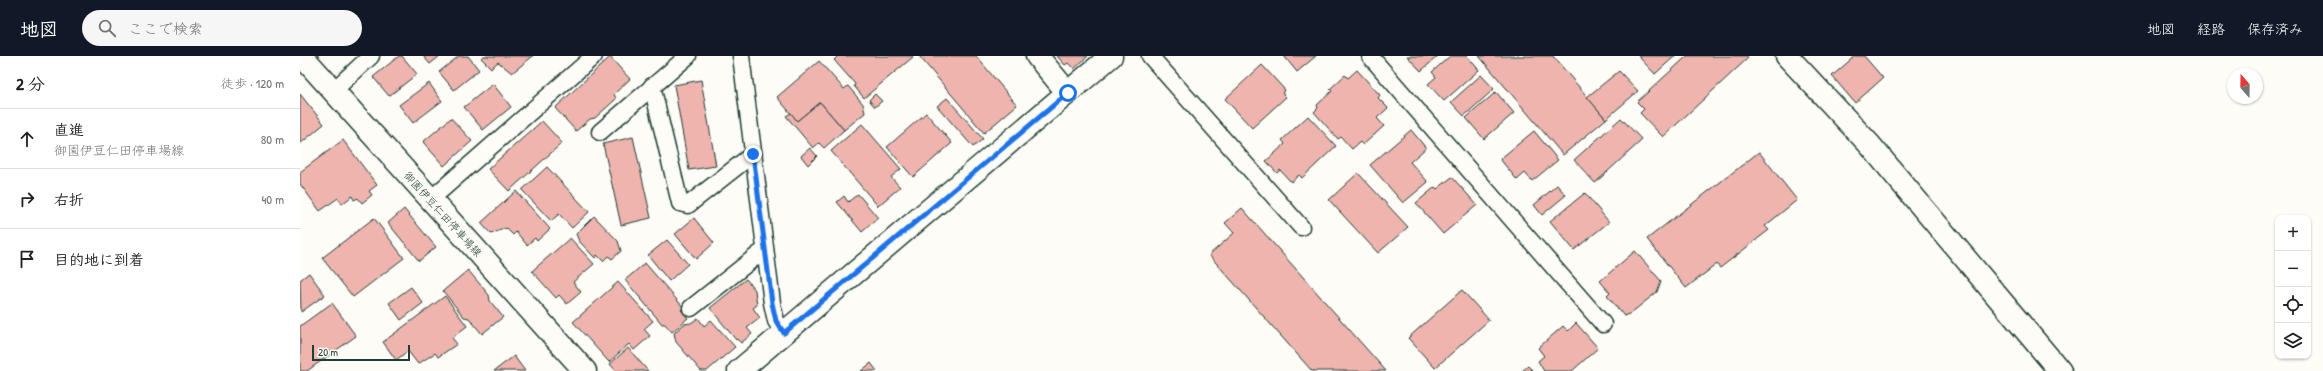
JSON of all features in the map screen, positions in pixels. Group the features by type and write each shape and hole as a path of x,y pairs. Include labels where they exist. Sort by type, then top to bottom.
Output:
{"main road":[{"name":"御園伊豆仁田停車場線","path":"302,56 585,371"},
{"path":"1037,56 1068,93"},
{"path":"739,371 1111,56"},
{"path":"1787,56 1870,145 2060,371"}],"lane":[{"path":"333,90 371,56"},
{"path":"431,199 594,56"},
{"path":"600,132 688,56"},
{"path":"741,56 772,303 776,321 784,333"},
{"path":"1150,56 1301,227"},
{"path":"1370,56 1603,324"},
{"path":"652,86 680,203 688,205 753,154"},
{"path":"691,308 759,254 765,251"}],"building":[{"path":"399,56 402,56 417,74 389,96 373,77"},
{"path":"423,56 440,56 430,64"},
{"path":"459,56 468,56 479,70 454,90 439,72"},
{"path":"483,56 533,56 512,73 498,62 491,68 481,58"},
{"path":"838,56 913,57 864,98 854,86 855,84 834,60"},
{"path":"919,56 976,56 1017,105 984,133"},
{"path":"1057,56 1088,56 1074,69 1068,63 1065,65"},
{"path":"1284,56 1316,56 1297,72"},
{"path":"1407,56 1438,56 1421,71"},
{"path":"1450,56 1467,56 1479,70 1444,101 1428,84 1436,77 1432,72"},
{"path":"1479,56 1553,56 1606,119 1563,155"},
{"path":"1638,56 1675,56 1655,74"},
{"path":"1687,56 1747,56 1748,58 1663,137 1640,113 1644,109 1637,102"},
{"path":"1855,56 1864,56 1883,78 1855,103 1832,76"},
{"path":"610,57 630,79 614,94 616,99 595,118 590,119 576,131 555,108"},
{"path":"819,61 844,89 848,86 863,104 865,113 844,130 820,102 797,121 777,97"},
{"path":"1262,65 1285,90 1282,93 1286,97 1252,128 1225,99"},
{"path":"1357,70 1380,95 1378,98 1388,108 1377,118 1384,126 1363,145 1360,142 1352,149 1341,137 1338,139 1314,112 1318,108 1317,105 1332,91 1330,89 1345,75 1348,78"},
{"path":"1619,71 1638,91 1606,119 1587,97"},
{"path":"1481,75 1494,89 1464,116 1451,102"},
{"path":"701,80 716,166 689,170 674,85"},
{"path":"429,83 442,101 413,123 399,105"},
{"path":"493,84 511,107 483,130 464,107"},
{"path":"1496,92 1514,113 1484,139 1466,118"},
{"path":"300,94 324,124 300,144"},
{"path":"875,94 882,101 875,107 869,100"},
{"path":"947,98 983,139 973,147 937,106"},
{"path":"820,102 844,130 824,148 819,143 813,148 786,116 791,113 797,121"},
{"path":"926,113 952,143 913,177 887,147"},
{"path":"1308,116 1336,146 1302,178 1299,175 1291,182 1280,170 1277,173 1266,161 1285,144 1282,140"},
{"path":"451,118 472,141 444,166 423,142"},
{"path":"1621,118 1642,140 1595,183 1574,160"},
{"path":"542,121 562,143 509,191 488,169"},
{"path":"862,124 901,169 891,177 900,187 878,206 831,151"},
{"path":"1411,130 1426,148 1410,162 1428,182 1403,203 1370,165"},
{"path":"1534,131 1558,160 1532,181 1525,173 1517,180 1500,159"},
{"path":"633,137 651,218 621,225 603,144"},
{"path":"343,140 377,185 369,191 372,195 362,203 358,198 354,200 352,196 342,204 338,198 320,211 300,184 300,172"},
{"path":"810,148 817,156 808,165 801,156"},
{"path":"1759,152 1797,200 1765,226 1769,230 1720,268 1717,264 1686,288 1647,239"},
{"path":"547,167 589,212 572,228 559,214 551,221 522,190"},
{"path":"1358,173 1408,227 1378,253 1329,200"},
{"path":"1452,177 1477,205 1443,234 1416,203 1435,187 1437,189"},
{"path":"1557,185 1566,195 1542,215 1534,205"},
{"path":"516,191 550,229 537,241 535,238 527,245 516,232 513,235 506,228 491,234 481,223"},
{"path":"1585,193 1609,222 1574,250 1550,221"},
{"path":"858,194 878,218 862,232 837,202 844,196 848,202"},
{"path":"1242,208 1386,371 1312,371 1209,255 1234,233 1225,223"},
{"path":"404,209 436,247 419,261 388,223"},
{"path":"594,216 618,241 621,251 612,259 608,256 603,261 597,255 595,258 579,241 576,234"},
{"path":"374,218 404,258 353,297 322,258"},
{"path":"694,218 714,243 696,259 675,234"},
{"path":"570,238 594,264 573,282 581,292 567,304 559,295 556,298 532,271"},
{"path":"667,240 688,264 669,281 648,255"},
{"path":"1635,251 1661,281 1657,292 1631,313 1624,316 1607,296 1610,293 1600,281"},
{"path":"645,263 684,308 681,310 688,318 672,332 665,324 662,324 625,280"},
{"path":"468,270 489,295 490,301 503,317 482,334 469,318 464,317 443,291"},
{"path":"309,273 325,295 301,312 300,280"},
{"path":"746,279 755,290 757,305 753,308 760,318 747,328 752,334 741,343 737,339 736,340 710,308"},
{"path":"618,282 653,321 644,329 650,336 634,350 629,344 609,362 573,322"},
{"path":"411,287 423,303 401,320 389,303"},
{"path":"1462,290 1489,320 1435,368 1408,338"},
{"path":"445,296 467,326 452,338 457,344 438,357 435,353 418,364 408,351 396,360 383,342"},
{"path":"332,303 356,336 307,371 300,371 300,326"},
{"path":"698,318 704,326 711,320 735,347 707,371 701,371 676,342 674,333 684,324 691,323"},
{"path":"1576,323 1598,348 1572,371 1544,371 1538,361 1544,356 1538,348 1563,326 1568,331"},
{"path":"628,348 648,371 616,371 610,364"},
{"path":"514,356 525,371 494,371"},
{"path":"871,363 877,371 861,371"},
{"path":"1528,366 1533,371 1522,371"}],"route":[{"path":"753,154 772,303 776,321 784,333 1068,93"}]}
